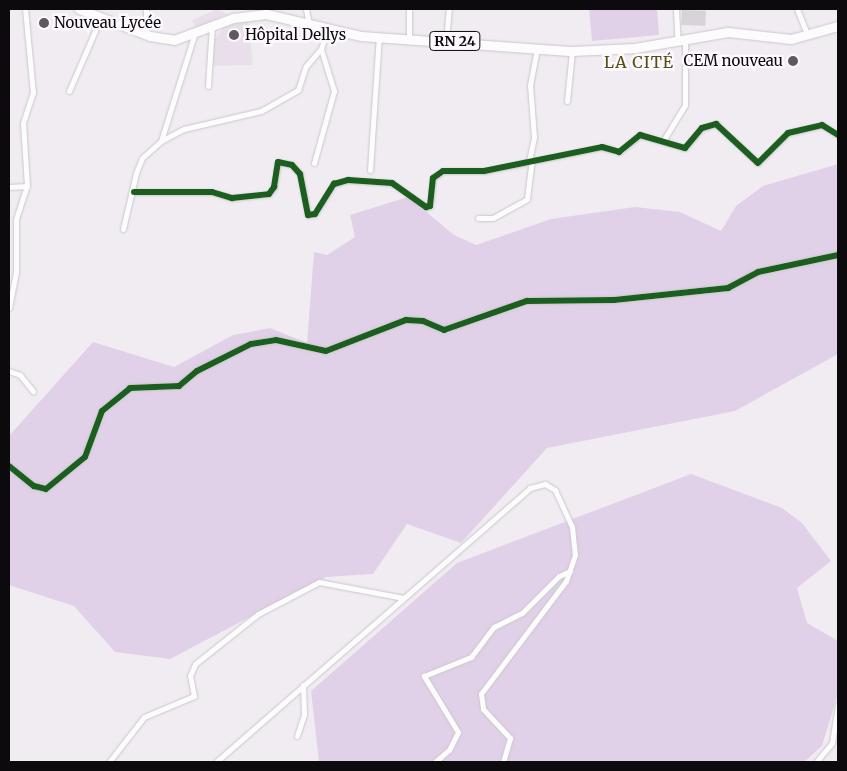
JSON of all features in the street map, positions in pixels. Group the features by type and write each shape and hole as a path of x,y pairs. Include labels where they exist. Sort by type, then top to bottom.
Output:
{"main road":[{"name":"RN 24","path":"80,9 146,34 174,40 194,36 212,26 249,14 309,24 327,30 379,36 572,50 681,42 728,32 808,37 838,26"}],"street":[{"path":"9,308 16,272 16,219 26,186 23,123 33,93 34,66 26,45 25,9"},
{"path":"146,9 146,34"},
{"path":"306,9 309,24"},
{"path":"409,9 409,38"},
{"path":"446,41 449,9"},
{"path":"664,141 685,106 681,42 676,9"},
{"path":"796,9 808,37"},
{"path":"69,91 102,17"},
{"path":"208,86 212,26"},
{"path":"123,229 142,158 161,141 184,129 261,111 298,90 306,66 321,50 327,30"},
{"path":"161,141 194,36"},
{"path":"370,170 379,36"},
{"path":"478,218 493,218 527,199 534,137 530,85 537,48"},
{"path":"314,163 334,92 321,50"},
{"path":"567,101 572,50"},
{"path":"134,192 212,192 232,198 269,194 274,187 278,162 292,165 300,174 308,214 315,214 334,184 348,180 392,183 426,206 430,206 433,178 443,171 484,171 602,148 621,152 640,135 684,148 702,128 716,124 758,162 788,133 822,125 838,135"},
{"path":"9,187 26,186"},
{"path":"9,466 34,486 46,489 86,457 102,411 130,388 179,386 197,371 251,344 276,340 326,351 406,320 423,321 444,330 527,301 614,300 728,288 758,272 838,255"},
{"path":"9,371 20,375 33,391"},
{"path":"216,762 537,484 555,490 572,527 575,555 570,571 481,694 483,709 510,738 503,762"},
{"path":"435,762 449,750 458,732 424,676 471,657 494,627 522,613 559,576 570,571"},
{"path":"110,762 144,717 194,696 190,676 195,664 258,614 319,582 404,598"},
{"path":"297,736 304,714 303,685"},
{"path":"816,762 832,743 838,704"}],"shaded area":[{"path":"217,9 227,14 196,28 192,20"},
{"path":"589,9 657,9 659,35 592,41"},
{"name":"Hôpital Dellys","path":"248,18 253,65 213,66 212,43 223,28"},
{"path":"838,164 838,354 735,411 547,448 461,543 407,524 373,574 326,577 170,659 115,652 74,606 9,585 9,436 93,342 174,367 233,335 270,328 307,343 314,252 327,255 355,237 350,215 408,197 454,235 476,245 551,219 635,207 680,212 721,231 736,206 763,186"},
{"path":"691,474 782,508 802,523 831,561 797,588 807,623 838,641 838,693 822,746 804,762 319,762 311,691 457,563"}],"building":[{"path":"682,10 706,11 705,26 681,25"}],"cycle path":[{"path":"134,192 212,192 232,198 269,194 274,187 278,162 292,165 300,174 308,215 315,214 334,184 348,180 392,183 426,207 430,206 433,178 443,171 484,171 602,147 619,152 640,135 685,148 702,128 716,124 758,163 788,133 822,125 838,135"},
{"path":"9,466 34,486 46,489 85,457 102,411 130,388 179,386 197,371 251,344 276,340 326,351 406,320 423,321 444,330 527,301 614,300 728,288 758,272 838,255"}],"place":[{"name":"Nouveau Lycée","path":"44,23"},
{"name":"Hôpital Dellys","path":"234,35"},
{"name":"CEM nouveau","path":"793,61"}],"district":[{"name":"LA CITÉ","path":"639,62"}]}
